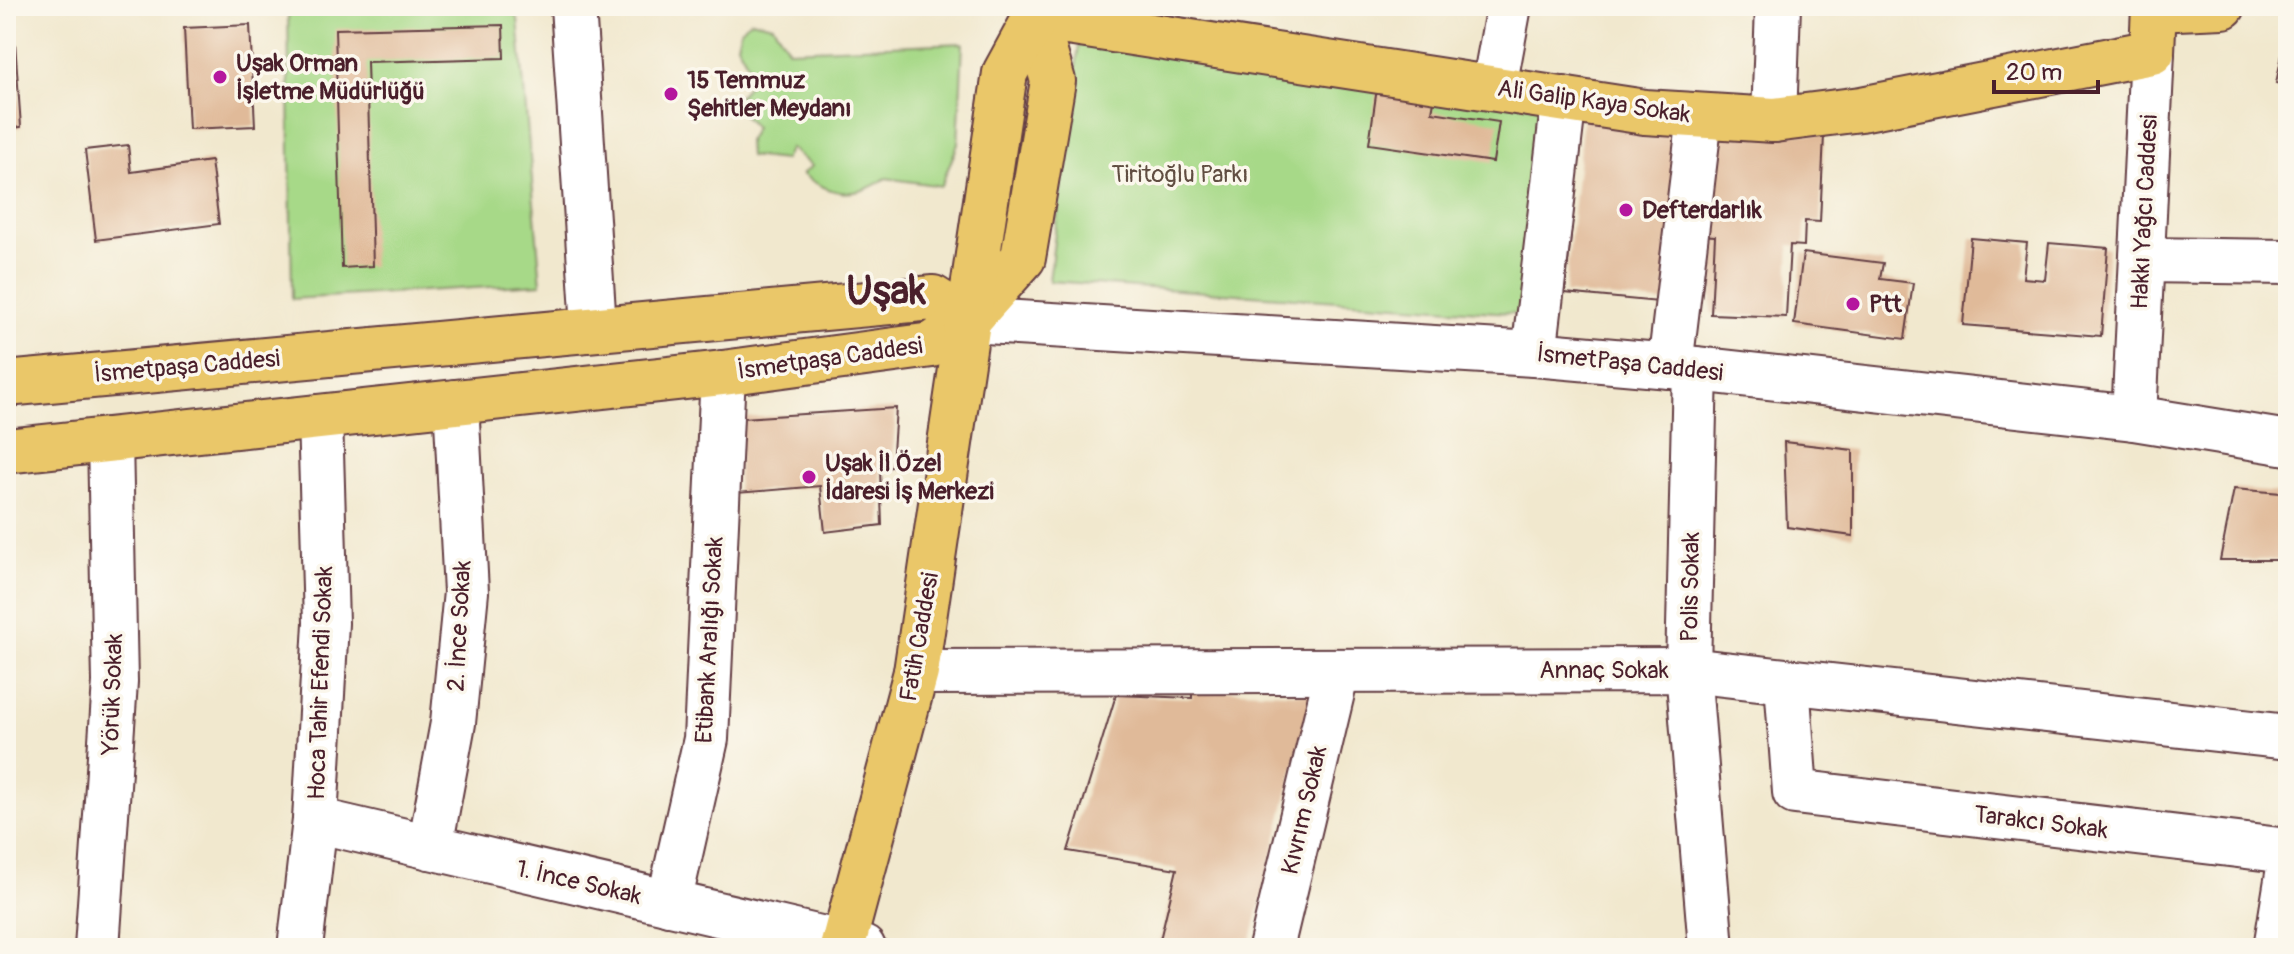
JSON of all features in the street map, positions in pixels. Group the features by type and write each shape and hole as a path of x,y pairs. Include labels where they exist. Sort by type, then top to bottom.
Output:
{"main road":[{"path":"2154,8 2223,6"},
{"name":"Hakkı Yağcı Caddesi","path":"2152,52 2154,8"},
{"name":"Ali Galip Kaya Sokak","path":"1035,12 1564,99 1700,116 1774,120 1861,109 2152,52"},
{"path":"968,320 1023,258 1053,81 1035,12"},
{"name":"İsmetpaşa Caddesi","path":"6,384 594,327 933,298 968,320 932,345 723,373 6,451"},
{"name":"Fatih Caddesi","path":"849,947 916,672 968,320"}],"street":[{"path":"573,6 594,327"},
{"path":"1494,87 1509,6"},
{"path":"1774,120 1778,6"},
{"name":"Hakkı Yağcı Caddesi","path":"2134,418 2152,52"},
{"path":"1534,354 1564,99"},
{"name":"Polis Sokak","path":"1700,116 1682,367 1688,670 1711,948"},
{"path":"2142,260 2288,262"},
{"name":"İsmetPaşa Caddesi","path":"968,320 1534,354 1682,367 2134,418 2288,443"},
{"name":"Etibank Aralığı Sokak","path":"669,903 706,739 723,373"},
{"name":"2. İnce Sokak","path":"430,847 453,723 466,592 456,402"},
{"name":"Hoca Tahir Efendi Sokak","path":"300,948 315,820 326,623 320,417"},
{"name":"Yörük Sokak","path":"97,948 115,682 110,440"},
{"name":"Annaç Sokak","path":"916,672 1688,670 2288,737"},
{"name":"Kıvrım Sokak","path":"1271,948 1337,672"},
{"name":"Tarakcı Sokak","path":"1787,682 1795,792 2288,851"},
{"name":"1. İnce Sokak","path":"315,820 849,947"},
{"path":"2276,948 2288,874"}],"green space":[{"path":"288,6 507,6 518,19 541,284 292,299"},
{"path":"751,20 773,25 789,50 963,43 958,144 941,186 886,178 864,190 833,191 802,174 812,166 790,148 784,160 749,156 748,140 755,128 732,104 750,81 751,71 737,44 741,29"},
{"name":"Tiritoğlu Parkı","path":"1079,44 1553,108 1523,314 1049,281"}],"building":[{"path":"6,14 13,14 21,127 6,129"},
{"name":"Uşak Orman İşletme Müdürlüğü","path":"250,25 255,126 189,129 184,28"},
{"path":"503,25 504,58 367,62 373,266 342,268 335,29"},
{"path":"2283,50 2288,50 2288,86 2276,83"},
{"path":"1377,88 1435,96 1432,112 1499,122 1493,162 1369,144"},
{"name":"Defterdarlık","path":"1583,118 1687,128 1669,303 1565,293"},
{"path":"1705,129 1824,135 1820,222 1805,221 1804,246 1790,245 1786,317 1711,314 1715,236 1700,235"},
{"path":"128,145 131,172 211,161 219,224 96,240 85,150"},
{"path":"1971,238 2027,243 2023,278 2045,280 2049,243 2108,248 2101,336 1963,325"},
{"name":"Ptt","path":"1803,253 1883,263 1880,279 1913,283 1905,339 1794,324"},
{"name":"Uşak İl Özel İdaresi İş Merkezi","path":"896,408 892,467 880,469 882,525 825,532 820,486 737,493 743,418"},
{"path":"1784,442 1853,450 1853,536 1787,527"},
{"path":"2234,489 2281,493 2288,502 2288,560 2220,560"},
{"path":"1192,689 1312,694 1249,948 1158,948 1177,869 1068,851 1116,695 1192,698"}],"place":[{"name":"Uşak Orman İşletme Müdürlüğü","path":"220,77"},
{"name":"15 Temmuz Şehitler Meydanı","path":"671,94"},
{"name":"Defterdarlık","path":"1626,210"},
{"name":"Ptt","path":"1853,304"},
{"name":"Uşak İl Özel İdaresi İş Merkezi","path":"809,477"}],"district":[{"name":"Uşak","path":"886,290"}]}
